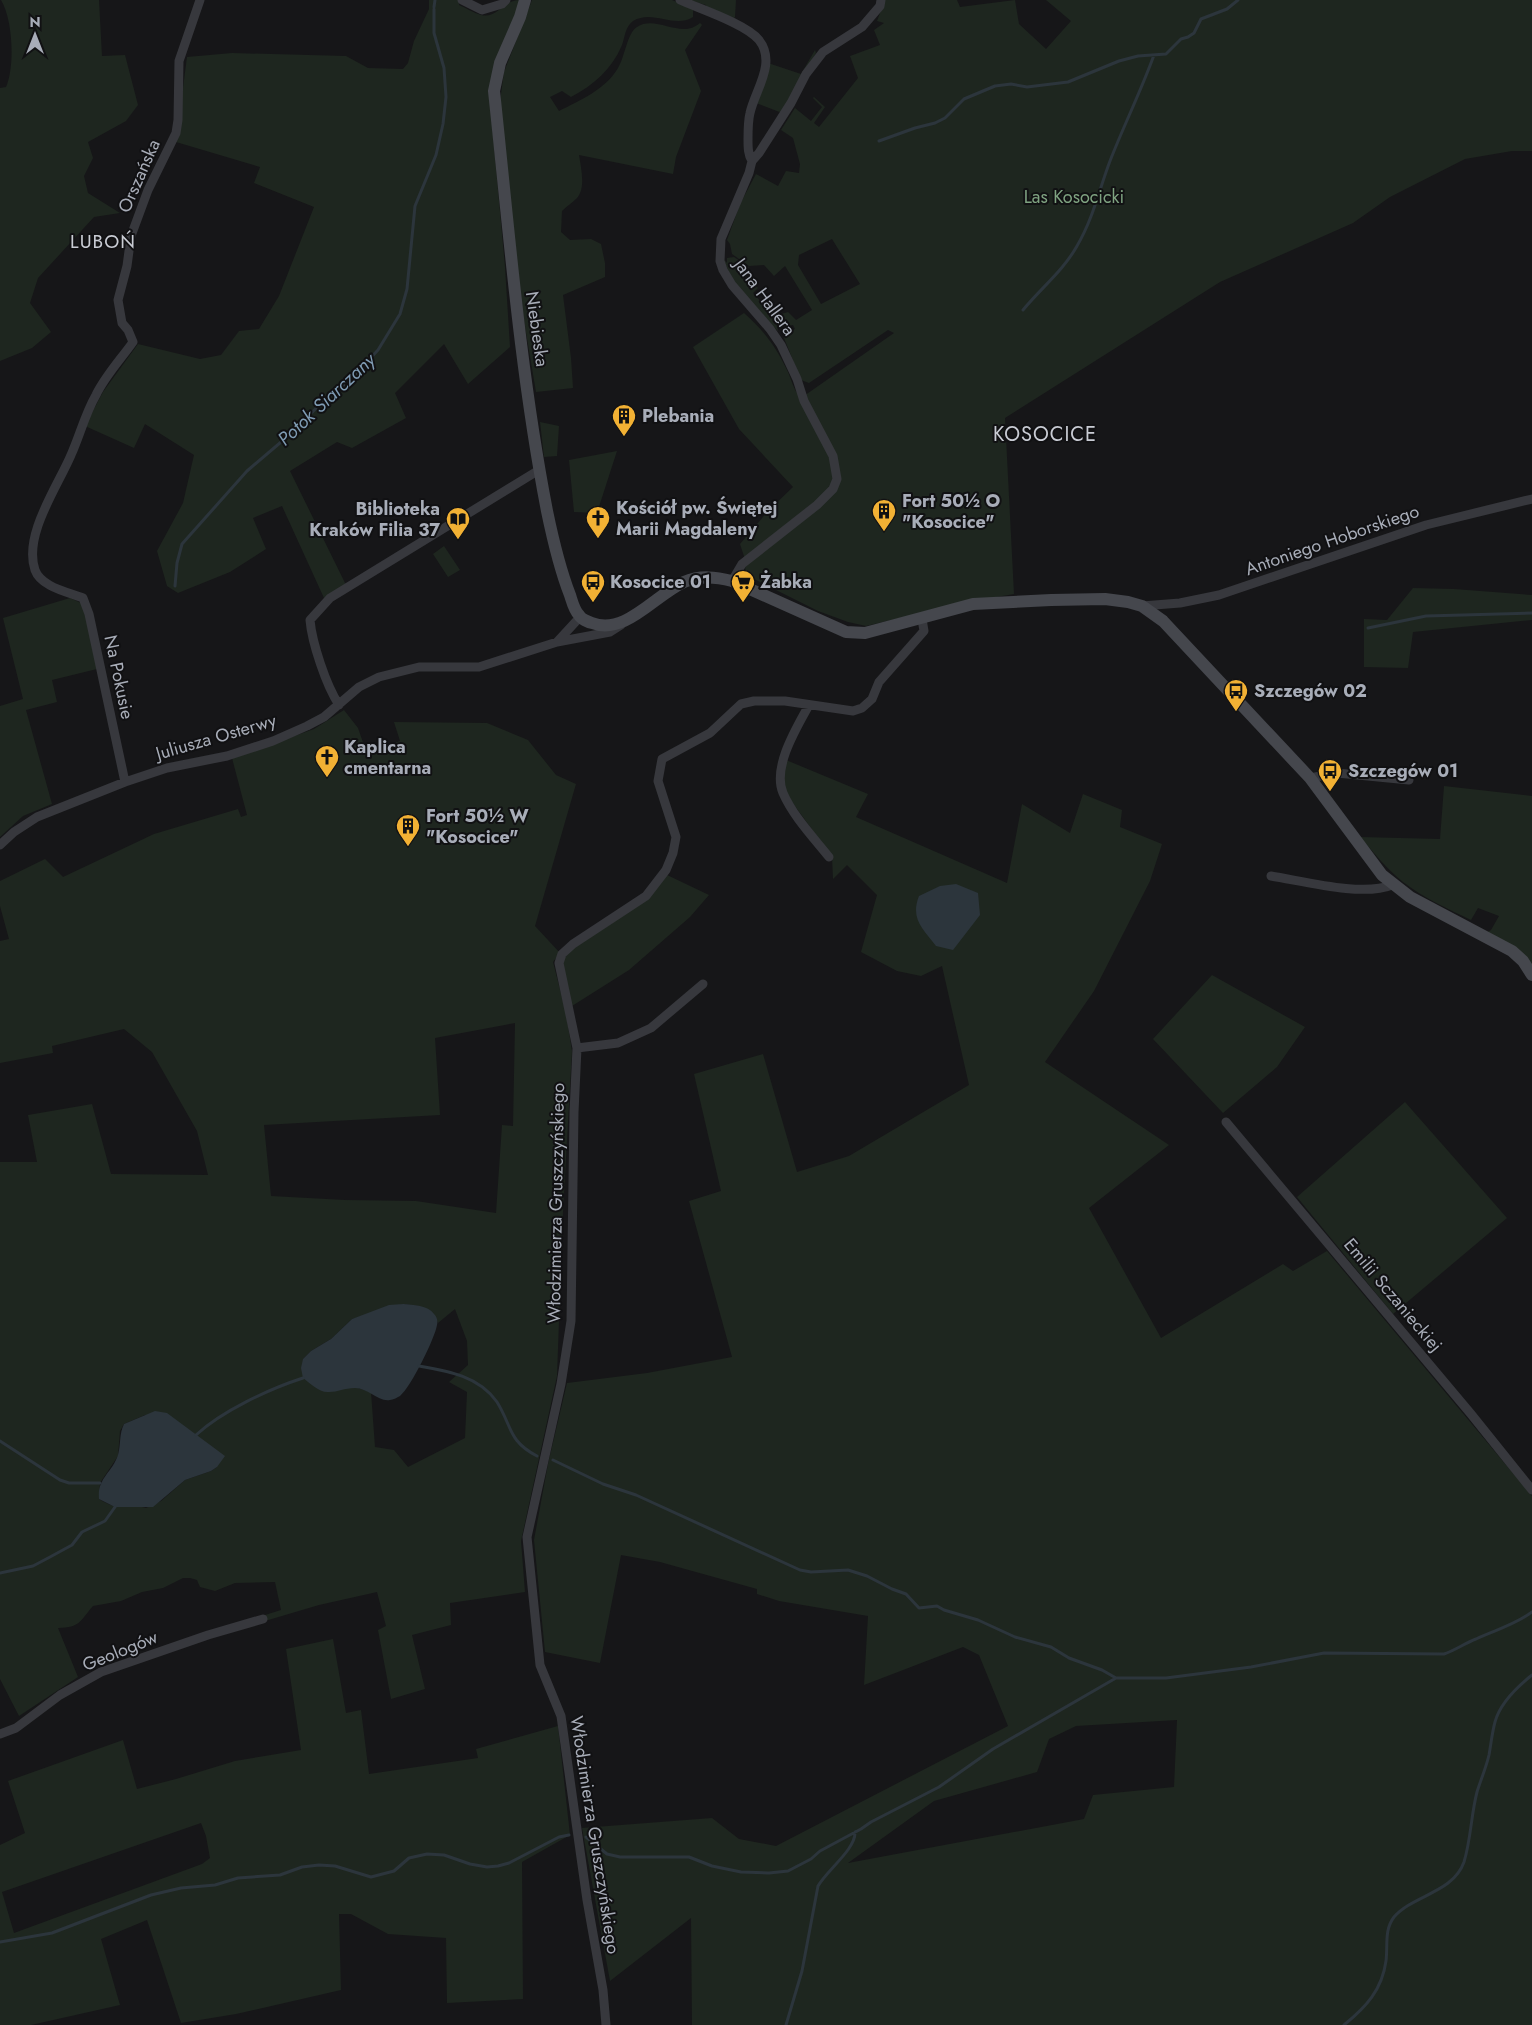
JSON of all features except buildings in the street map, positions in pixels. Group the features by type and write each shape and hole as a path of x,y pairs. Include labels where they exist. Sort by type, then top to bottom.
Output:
{"street":[{"name":"Orszańska","path":"66,590 51,586 34,569 33,554 38,522 71,455 96,394 134,342 122,323 118,300 127,266 131,236 148,190 176,133 179,61 200,0"},
{"path":"462,0 482,10 502,4 506,0"},
{"name":"Niebieska","path":"525,0 520,17 500,63 494,91 515,301 539,470 555,551 580,617"},
{"path":"680,0 736,24 758,40 763,49 764,75 748,119 748,150 752,161"},
{"name":"Jana Hallera","path":"732,581 742,564 816,505 833,489 837,480 833,456 804,401 797,379 781,345 770,329 732,285 720,261 721,239 749,174 752,161 780,121 818,56 831,45 862,27 880,6 881,0"},
{"path":"339,705 332,694 311,632 310,620 330,598 539,470"},
{"name":"Antoniego Hoborskiego","path":"1142,606 1180,603 1219,595 1426,525 1532,498"},
{"name":"Juliusza Osterwy","path":"0,845 14,832 37,817 125,782 167,768 227,756 273,741 307,726 339,705 359,687 379,677 419,667 479,667 557,642 610,632 685,581 708,577 732,581 846,632 865,633 974,604 1105,599 1142,606"},
{"name":"Na Pokusie","path":"66,590 83,598 89,614 125,782"},
{"path":"1142,606 1163,621 1310,778 1382,876 1450,920 1499,943 1522,961 1532,975"},
{"path":"580,617 592,623 605,626 623,624"},
{"name":"Juliusza Osterwy","path":"557,642 580,617"},
{"name":"Włodzimierza Gruszczyńskiego","path":"606,2025 603,1990 587,1900 561,1716 540,1665 528,1537 561,1384 571,1321 574,1112 577,1048 559,963 562,954 573,944 646,896 666,870 673,853 676,837 658,781 662,759 710,733 742,704 766,700 853,711 862,708 872,699 879,682 924,631 922,619"},
{"path":"809,705 786,751 781,772 782,791 793,810 828,856"},
{"path":"1310,778 1337,773 1408,780"},
{"path":"1271,876 1362,889 1382,888 1392,884"},
{"path":"577,1048 618,1044 651,1028 703,984"},
{"name":"Emilii Sczanieckiej","path":"1226,1122 1471,1414 1532,1490"},
{"name":"Geologów","path":"0,1734 16,1728 60,1695 101,1672 208,1635 263,1619"}],"green space":[{"path":"1,0 99,0 102,56 125,55 138,105 126,121 88,142 93,158 84,176 88,193 120,213 94,217 38,278 30,303 51,332 32,348 0,361 0,88 6,87 12,56 8,19"},
{"path":"429,0 459,0 459,5 487,16 509,3 520,0 489,91 505,267 510,347 468,384 444,344 395,393 406,418 352,448 337,442 290,471 346,585 324,598 282,506 253,518 266,549 230,572 178,593 167,586 157,551 183,503 194,455 145,424 134,448 85,426 103,392 138,344 200,359 221,355 239,331 259,329 279,296 314,207 254,183 260,167 176,142 187,57 232,53 346,56 368,68 403,69 408,63 414,41 429,9"},
{"path":"532,0 672,0 693,9 693,17 686,20 678,21 648,17 630,23 618,54 608,69 595,82 571,97 562,91 550,97 559,111 592,94 607,82 618,68 628,40 637,27 652,23 685,29 693,28 700,23 702,25 685,50 701,91 676,157 673,174 579,155 582,178 580,194 562,211 561,232 570,240 591,239 601,244 605,263 605,277 563,295 573,388 536,392 515,267 500,101 504,72"},
{"path":"689,0 736,0 735,17 733,19 706,8 706,5"},
{"name":"Las Kosocicki","path":"885,0 957,0 960,7 1015,0 1019,24 1046,49 1071,21 1046,0 1532,0 1532,151 1512,151 1465,159 1390,197 1353,223 1220,282 1005,418 1014,594 968,602 866,626 848,622 818,611 746,575 744,556 740,544 768,511 793,487 739,429 693,347 744,313 757,325 773,345 801,398 894,333 888,330 809,383 801,380 784,338 785,334 795,329 793,325 783,327 777,311 781,314 788,312 796,320 812,310 785,266 774,276 764,265 749,266 732,254 727,240 740,204 756,174 778,186 786,171 799,173 800,164 793,138 781,130 795,108 811,121 822,107 814,97 825,107 814,123 819,127 858,78 850,56 880,45 874,30 884,23 877,21","holes":["832,239 860,284 821,304 798,265 799,255"]},
{"path":"815,50 816,53 782,113 756,103 768,63 801,74"},
{"path":"734,257 749,267 746,270 751,275 749,278 758,288 753,293 775,317 778,331 754,308 732,277 724,259 727,263 727,258"},
{"path":"540,422 559,426 557,456 544,457"},
{"path":"617,451 597,513 574,512 569,460"},
{"path":"444,546 460,570 448,577 433,554"},
{"path":"1413,588 1532,595 1532,620 1413,632 1408,668 1364,667 1364,619 1387,620"},
{"path":"70,598 81,603 86,613 97,669 52,680 57,702 26,710 52,804 23,816 0,837 0,706 23,699 3,618"},
{"path":"344,710 358,728 367,754 400,741 394,722 487,723 528,740 556,775 576,784 535,926 560,953 553,962 566,1013 572,1051 563,1212 557,1376 521,1541 525,1592 450,1603 451,1625 412,1635 425,1689 391,1699 378,1630 386,1626 377,1592 319,1605 265,1621 265,1615 281,1610 275,1582 235,1583 215,1591 200,1587 197,1580 183,1578 163,1588 142,1592 121,1601 93,1606 79,1623 58,1628 78,1677 19,1716 0,1679 0,1162 37,1162 28,1115 92,1104 111,1174 208,1175 197,1131 152,1052 124,1029 52,1046 53,1053 0,1063 0,941 9,939 0,906 0,881 45,859 63,877 154,834 238,809 241,817 247,815 232,758 314,729","holes":["515,1023 513,1126 502,1125 496,1213 416,1201 271,1196 264,1125 440,1115 435,1038","403,1304 419,1306 428,1310 438,1323 455,1309 467,1341 468,1365 449,1382 467,1392 465,1438 408,1467 394,1450 375,1447 371,1392 358,1388 342,1388 303,1359 311,1351 331,1339 352,1319","145,1415 177,1421 217,1467 185,1480 161,1501 146,1508 118,1506 107,1503 99,1499 100,1483 118,1456 120,1431 124,1424"]},
{"path":"786,760 868,794 856,817 1007,883 1022,804 1070,833 1083,794 1122,810 1120,827 1162,844 1150,881 1094,991 1045,1062 1169,1145 1089,1208 1161,1338 1283,1264 1293,1271 1327,1251 1532,1496 1532,2025 692,2025 691,1918 610,1981 582,1828 712,1818 739,1839 776,1846 1008,1726 979,1655 963,1647 864,1685 868,1616 779,1601 757,1594 757,1589 660,1562 621,1555 600,1663 545,1652 534,1540 548,1464 567,1383 647,1373 732,1357 689,1201 721,1191 694,1074 763,1054 797,1172 849,1156 969,1085 942,966 921,976 897,971 861,952 877,895 847,865 833,879 832,857 784,791 783,772","holes":["1177,1720 1174,1787 1093,1795 1084,1819 848,1863 934,1801 1037,1772 1049,1739 1076,1726"]},
{"path":"1444,786 1532,796 1532,966 1486,933 1491,930 1499,916 1478,908 1471,920 1428,898 1397,877 1360,837 1440,839"},
{"path":"665,874 709,895 690,917 629,970 572,1006 561,964 568,952 618,919"},
{"path":"1212,975 1305,1027 1277,1067 1223,1113 1153,1039"},
{"path":"1405,1102 1507,1218 1393,1314 1297,1197"},
{"path":"333,1639 346,1713 361,1710 369,1774 478,1758 476,1749 558,1726 570,1835 522,1862 523,1999 447,2003 446,1938 388,1934 351,1914 339,1914 341,1990 236,2014 181,2023 147,1920 101,1939 120,2005 31,2025 0,2025 0,1845 25,1833 8,1781 123,1740 137,1789 235,1761 301,1750 286,1649","holes":["201,1823 206,1836 210,1858 202,1864 14,1933 2,1892"]}],"shaded area":[{"path":"956,884 978,893 980,915 953,950 936,946 919,923 916,911 919,896 940,886"},
{"path":"403,1304 428,1309 435,1315 437,1322 432,1340 422,1362 400,1396 393,1400 386,1400 355,1388 325,1392 303,1378 301,1368 303,1359 311,1351 331,1339 352,1319 389,1305"},
{"path":"155,1411 167,1413 225,1456 217,1467 185,1480 153,1507 115,1507 99,1499 100,1486 118,1455 124,1424"}],"waterway":[{"name":"Potok Siarczany","path":"434,7 435,0"},
{"path":"879,141 935,123 945,118 964,99 995,86 1011,84 1027,87 1068,82 1119,61 1138,56 1166,54 1181,39 1194,33 1201,19 1227,9 1238,0"},
{"name":"Potok Siarczany","path":"175,586 177,563 182,544 247,471 294,431 325,399 350,380 378,350 400,314 407,289 415,206 436,155 443,124 446,97 444,68 434,33 434,9"},
{"path":"1023,310 1059,271 1083,236 1110,161 1154,55"},
{"path":"1368,628 1426,616 1532,613"},
{"path":"419,1366 462,1376 481,1386 497,1402 516,1439 521,1445 537,1456"},
{"path":"196,1435 232,1409 276,1388 303,1378"},
{"path":"0,1441 60,1480 69,1483 100,1483"},
{"path":"553,1460 603,1484 636,1495 800,1570 811,1572 848,1570 867,1576 906,1594 919,1608 937,1606 944,1610 978,1620 1015,1637 1051,1647 1069,1658 1102,1670 1116,1678 1166,1678 1251,1667 1324,1653 1444,1654 1512,1624 1532,1612"},
{"path":"0,1573 33,1566 72,1545 82,1532 105,1521 115,1507"},
{"path":"1344,2025 1372,1997 1381,1981 1386,1961 1389,1927 1394,1917 1411,1903 1451,1881 1459,1872 1464,1862 1477,1792 1488,1760 1497,1715 1510,1696 1532,1675"},
{"path":"586,1837 607,1854 620,1857 689,1857 712,1866 741,1872 769,1873 788,1871 871,1822 939,1787 993,1749 1116,1678"},
{"path":"786,2025 802,1971 818,1886 851,1845 855,1832"},
{"path":"0,1942 52,1933 151,1895 181,1888 215,1885 238,1878 280,1875 302,1867 319,1865 335,1866 371,1877 394,1871 409,1858 427,1854 444,1855 470,1864 487,1867 498,1866 509,1863 559,1837 569,1835"}],"place":[{"name":"Plebania","path":"624,437"},
{"name":"Fort 50½ O \"Kosocice\"","path":"884,532"},
{"name":"Kościół pw. Świętej Marii Magdaleny","path":"598,539"},
{"name":"Biblioteka Kraków Filia 37","path":"458,540"},
{"name":"Kosocice 01","path":"593,603"},
{"name":"Żabka","path":"743,603"},
{"name":"Szczegów 02","path":"1236,712"},
{"name":"Kaplica cmentarna","path":"327,778"},
{"name":"Szczegów 01","path":"1330,792"},
{"name":"Fort 50½ W \"Kosocice\"","path":"408,847"}],"district":[{"name":"LUBOŃ","path":"103,241"},
{"name":"KOSOCICE","path":"1045,434"}]}
